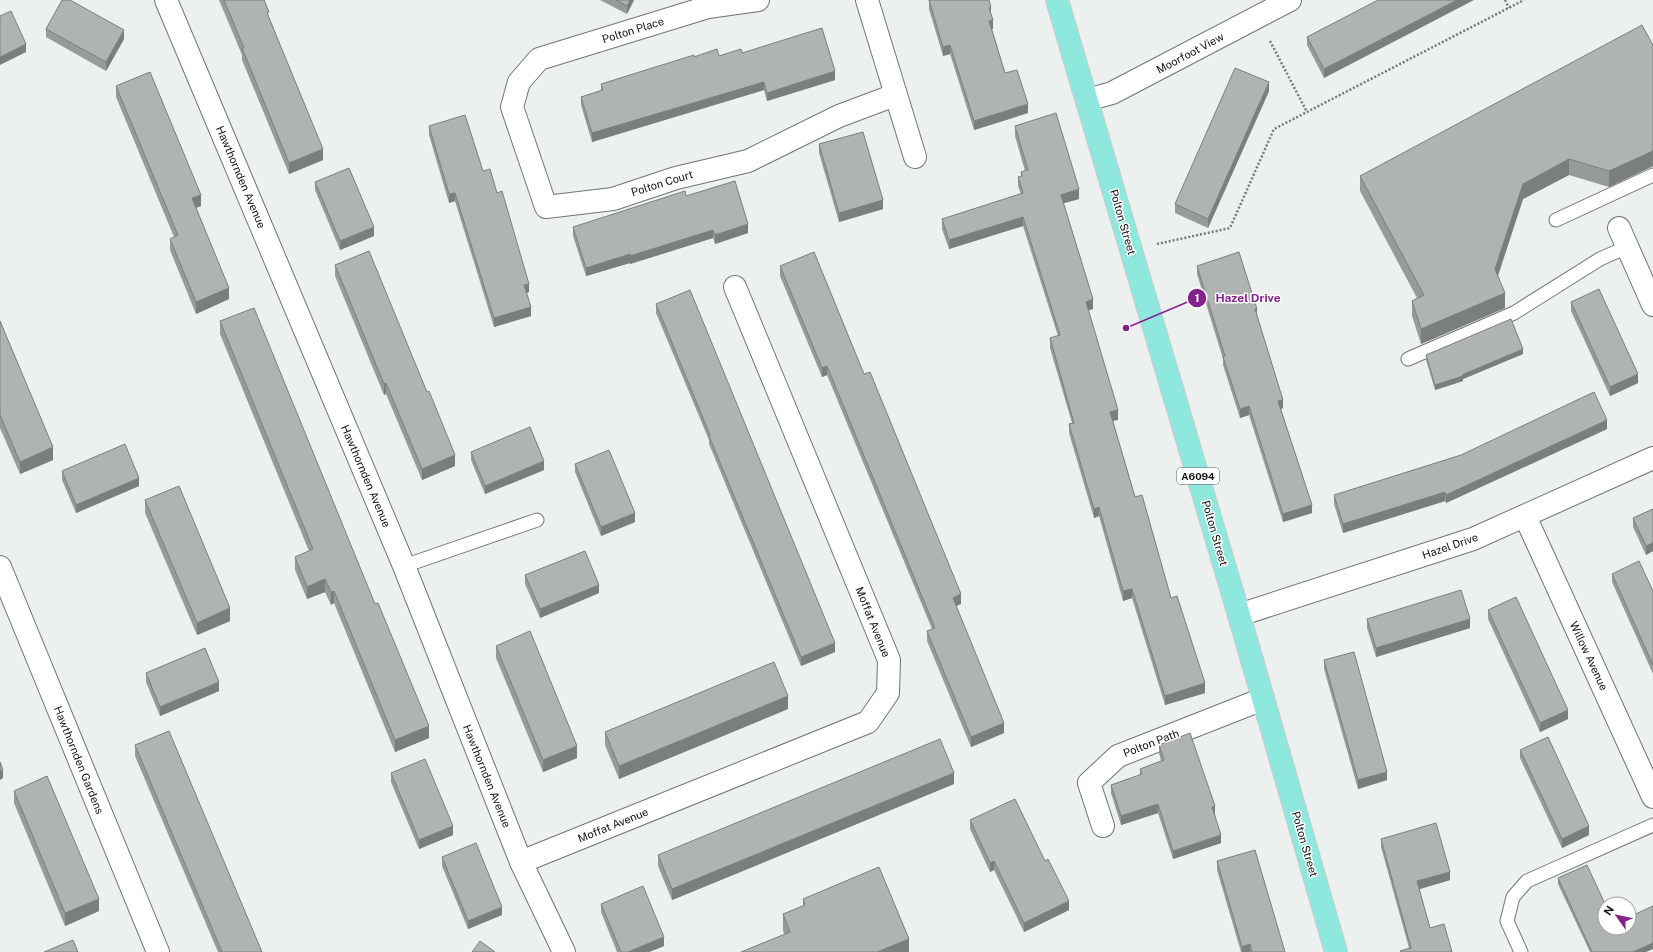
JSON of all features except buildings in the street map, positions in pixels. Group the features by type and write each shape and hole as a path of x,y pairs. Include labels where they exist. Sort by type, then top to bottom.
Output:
{"main road":[{"name":"Polton Street","path":"1057,0 1239,615 1336,952"}],"street":[{"name":"Hawthornden Avenue","path":"166,0 404,566 521,862 564,952"},
{"name":"Polton Place","path":"519,82 539,59 708,7 758,0"},
{"path":"867,0 915,157"},
{"name":"Moorfoot View","path":"1087,100 1112,93 1290,0"},
{"name":"Polton Court","path":"519,82 512,107 546,207 613,199 676,178 748,161 838,116 895,94"},
{"path":"1623,237 1653,305"},
{"name":"Moffat Avenue","path":"521,862 868,722 888,693 889,660 735,287"},
{"name":"Hazel Drive","path":"1239,615 1473,539 1653,458"},
{"name":"Willow Avenue","path":"1525,516 1653,797"},
{"name":"Hawthornden Gardens","path":"0,567 158,952"},
{"name":"Polton Path","path":"1103,826 1089,783 1118,756 1263,699"}],"lane":[{"path":"1556,220 1653,175"},
{"path":"1408,359 1514,313 1600,259 1623,237"},
{"path":"404,566 537,520"},
{"path":"1521,952 1507,921 1513,897 1527,881 1653,825"}],"path":[{"path":"1505,0 1509,8"},
{"path":"1131,250 1230,228 1274,129 1524,0"},
{"path":"1258,17 1307,112"}],"place":[{"name":"Hazel Drive","path":"1126,328"}]}
